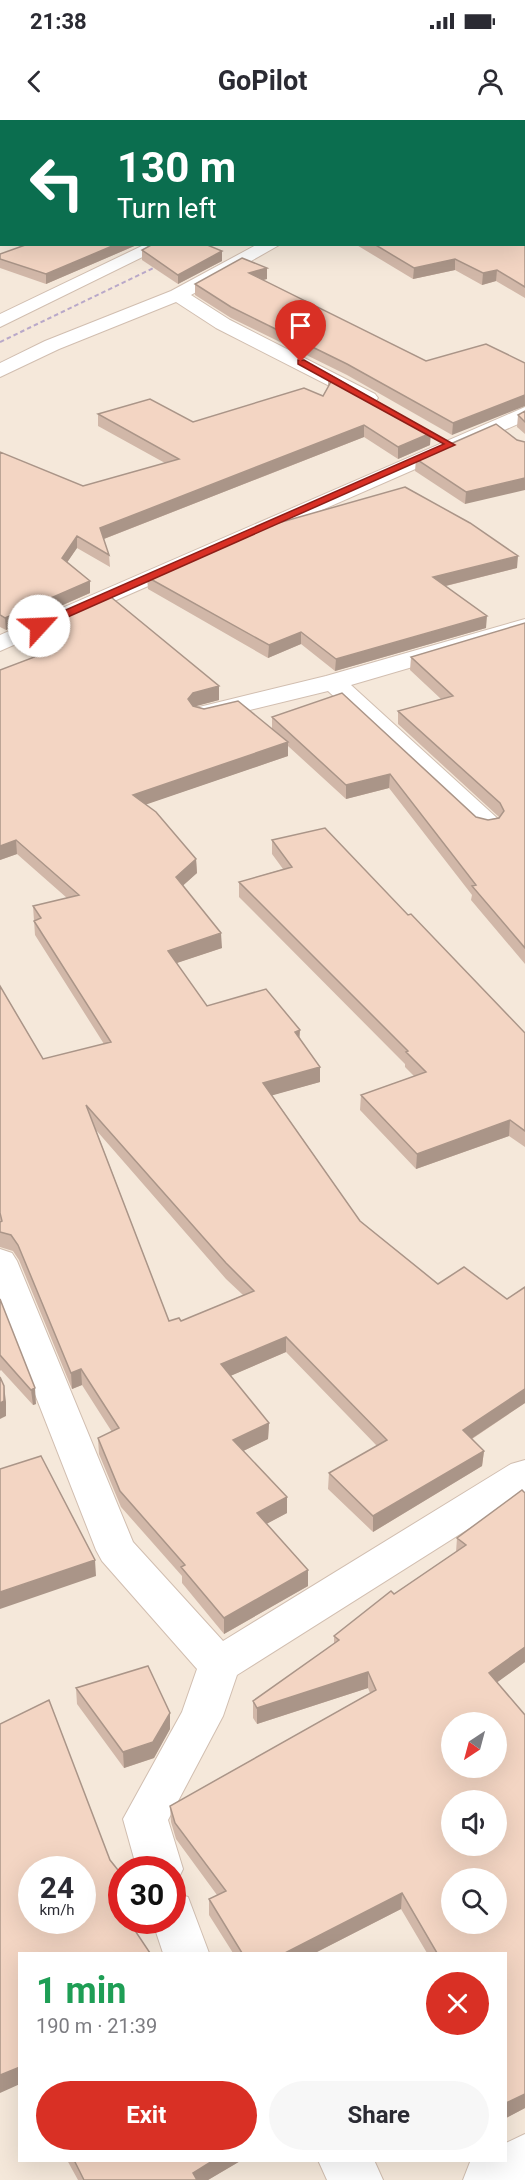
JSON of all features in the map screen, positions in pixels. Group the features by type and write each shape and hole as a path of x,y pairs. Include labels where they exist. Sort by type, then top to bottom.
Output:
{"street":[{"path":"0,321 157,246"},
{"path":"0,371 52,345 178,295 226,267 269,246"},
{"path":"178,295 223,324 329,376 389,410"},
{"path":"0,644 442,440 508,432 525,413"},
{"path":"204,713 333,682 525,626"},
{"path":"333,682 487,824"},
{"path":"0,1261 116,1550 219,1665"},
{"path":"156,1856 145,1819 202,1716 219,1665 525,1474"},
{"path":"180,1934 186,1952"},
{"path":"488,2180 525,2159"},
{"path":"344,2162 358,2180"}],"shaded area":[{"path":"0,246 525,246 525,2180 0,2180"}],"building":[{"path":"22,246 112,246 46,274 0,259 0,254"},
{"path":"149,246 210,246 222,251 178,275 142,250"},
{"path":"377,246 525,246 525,287 497,270 483,273 455,259 414,268"},
{"path":"242,258 267,268 249,273 426,361 486,344 525,363 525,395 453,423 347,364 231,307 195,284"},
{"path":"328,374 431,433 398,447 364,425 100,528 109,555 77,536 62,558 90,581 5,618 0,615 0,452 83,486 179,459 98,414 150,399 193,422 304,388 323,396 333,378"},
{"path":"525,411 525,422 518,415"},
{"path":"496,424 517,440 525,442 525,478 466,492 416,459"},
{"path":"405,487 470,523 518,556 433,577 487,616 336,659 301,632 269,645 147,577 257,529"},
{"path":"106,593 219,686 193,693 188,699 193,706 204,709 238,701 288,742 133,795 156,812 196,859 176,877 221,933 168,951 207,1006 266,989 300,1030 295,1032 320,1067 263,1083 360,1221 438,1284 464,1267 507,1299 525,1287 525,1389 463,1430 484,1451 373,1516 329,1473 387,1440 286,1337 221,1364 269,1423 233,1440 287,1497 257,1513 308,1570 224,1618 181,1567 185,1565 120,1491 98,1438 119,1428 81,1369 71,1373 18,1245 11,1235 0,1232 2,1221 0,1213 0,986 43,1059 111,1042 34,921 41,918 33,906 79,895 16,840 0,846 0,670 61,647 26,628","holes":["86,1105 226,1263 254,1291 181,1321 179,1318 169,1321"]},
{"path":"525,623 525,948 472,886 476,885 390,774 346,785 272,717 342,693 476,817 488,820 499,818 504,811 500,803 398,711 453,696 411,657"},
{"path":"325,828 525,1033 525,1131 510,1120 417,1154 361,1095 426,1072 406,1052 408,1051 239,882 292,867 272,840"},
{"path":"0,1299 35,1388 31,1390 0,1355"},
{"path":"0,1377 4,1386 4,1401 0,1403"},
{"path":"41,1456 95,1560 0,1592 0,1469"},
{"path":"522,1490 525,1493 525,1647 489,1673 525,1715 525,2094 507,2103 507,1952 436,1952 402,1893 287,1952 241,1952 209,1899 226,1891 175,1823 170,1806 376,1690 368,1672 257,1708 253,1701 339,1640 334,1636 391,1591 394,1594 466,1545 457,1538"},
{"path":"148,1666 170,1713 153,1742 123,1752 76,1688"},
{"path":"49,1700 108,1856 108,1934 137,1934 149,1952 18,1952 18,2068 0,2075 0,1724"},
{"path":"75,2162 211,2162 193,2173 197,2180 84,2180"}],"railway":[{"path":"0,342 168,261"}],"route":[{"path":"39,626 450,445 339,381 301,362"}]}
